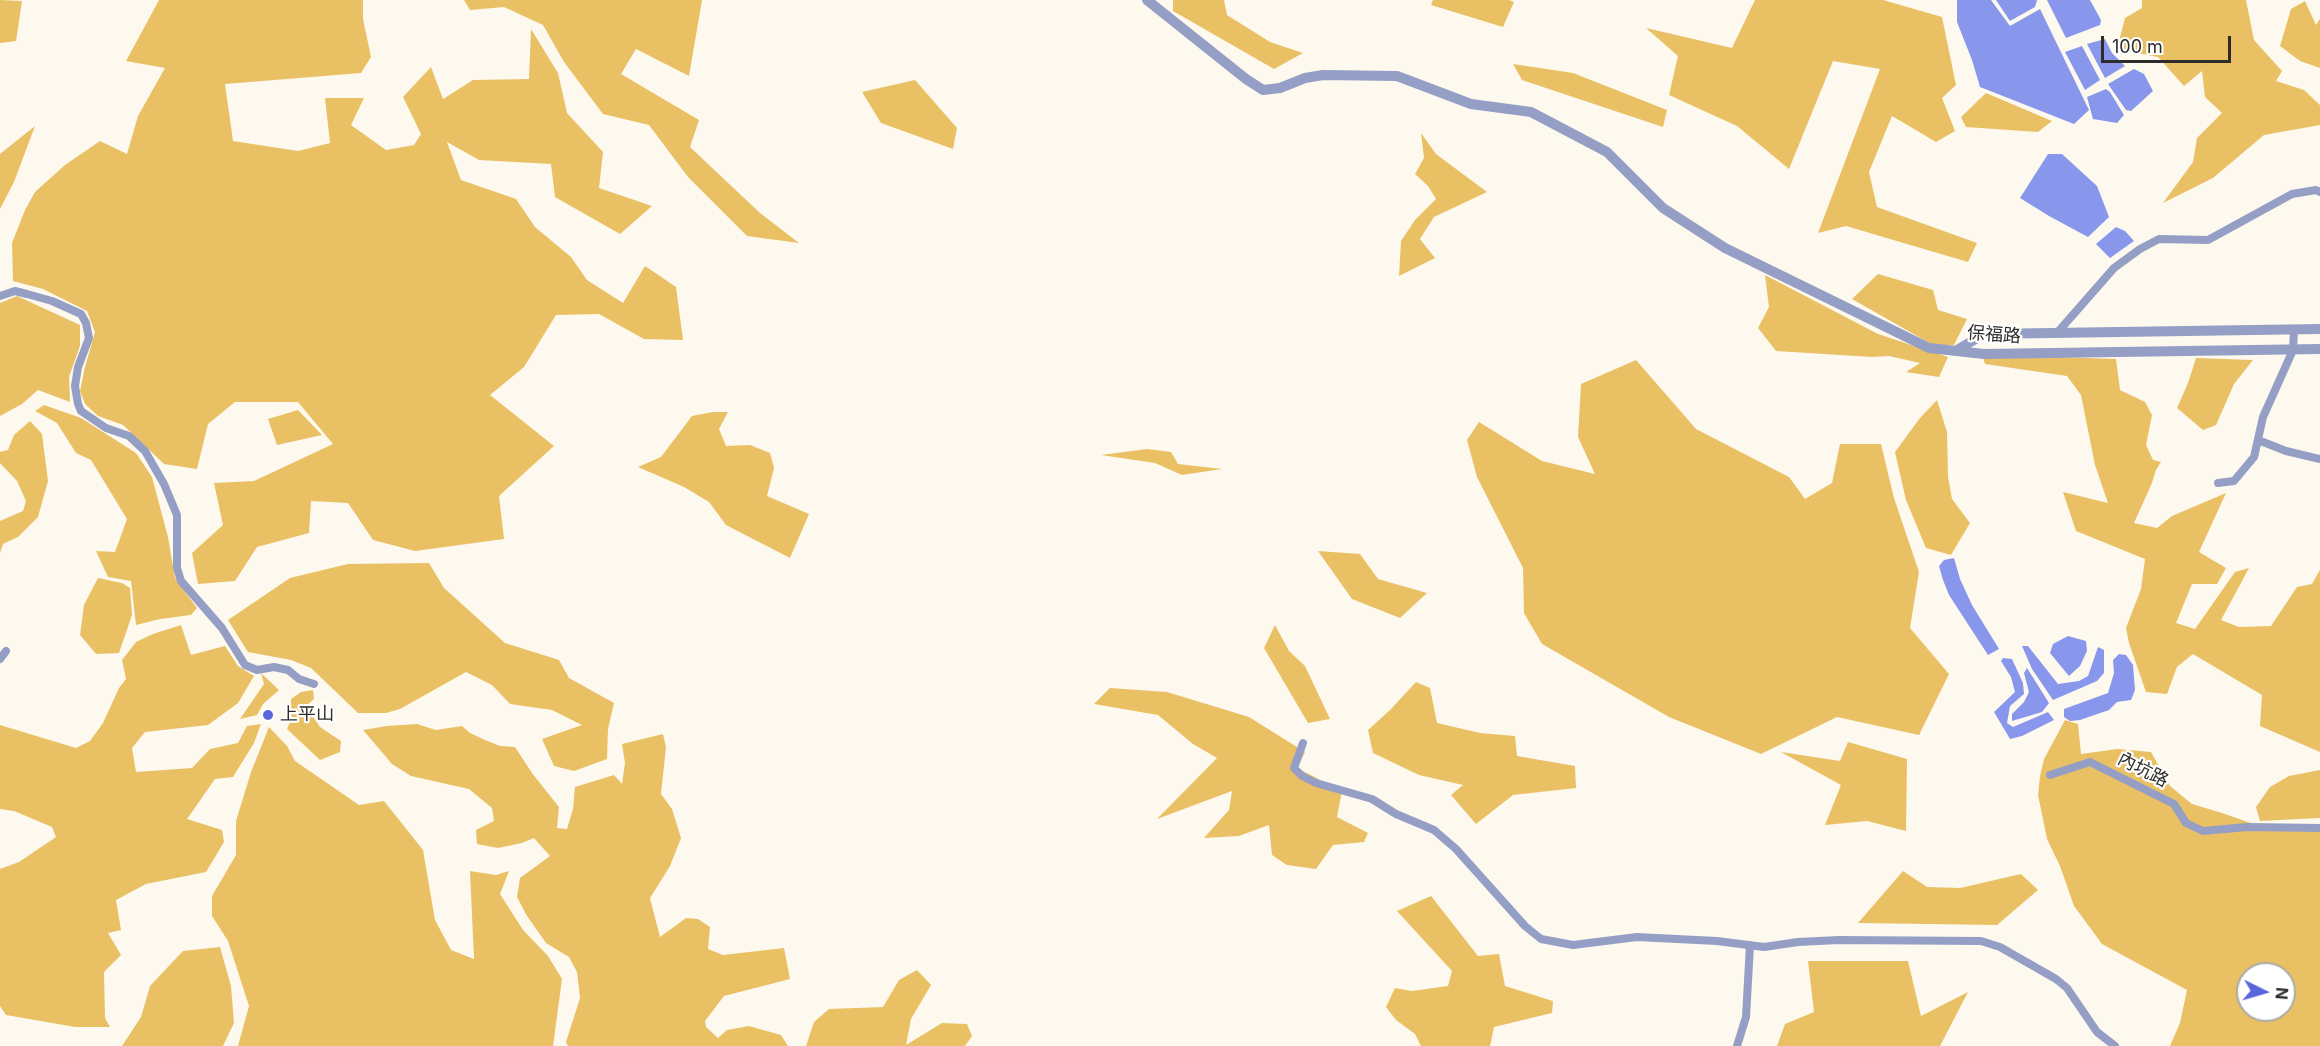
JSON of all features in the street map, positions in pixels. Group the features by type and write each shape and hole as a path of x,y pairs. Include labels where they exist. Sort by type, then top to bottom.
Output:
{"street":[{"path":"1147,0 1263,90 1280,88 1305,78 1323,75 1397,76 1471,104 1531,112 1607,152 1663,208 1725,248 1929,348 1939,351 1957,350"},
{"path":"2056,333 2114,268 2140,249 2159,239 2208,240 2292,194 2316,190 2320,192"},
{"path":"0,296 15,291 81,314 87,323 89,338 78,367 75,386 78,404 81,411 98,423 129,436 145,450 164,484 177,515 177,568 181,581 222,628 245,665 257,670 274,667 288,670 299,679 314,684"},
{"name":"保福路","path":"1957,350 1984,334 2320,329"},
{"path":"2218,483 2234,481 2254,457 2263,417 2294,350 2294,330"},
{"name":"保福路","path":"1957,350 1984,354 2320,349"},
{"path":"2258,441 2320,459"},
{"path":"0,659 6,651"},
{"path":"1303,743 1294,768 1302,776 1316,783 1372,799 1396,814 1434,830 1456,849 1526,926 1541,939 1573,945 1637,937 1764,947 1798,942 1839,940 1981,941 2000,947 2056,979 2067,988 2097,1032 2115,1046"},
{"name":"內坑路","path":"2050,776 2090,762 2174,804 2186,823 2203,831 2247,827 2320,828"},
{"path":"1737,1046 1746,1017 1750,945"}],"shaded area":[{"path":"0,0 22,1 16,41 0,43"},
{"path":"159,0 363,0 363,19 371,57 361,73 225,84 233,141 298,151 330,143 325,98 364,98 351,125 386,150 414,145 421,134 403,97 431,67 443,99 473,80 529,79 531,29 558,73 567,113 603,152 599,188 652,206 620,234 555,197 551,164 479,160 447,142 461,180 516,199 535,227 571,257 587,280 623,303 645,266 676,287 683,340 644,339 599,314 556,315 524,367 490,395 554,446 499,496 504,539 415,551 373,540 348,503 311,501 309,533 257,547 235,581 198,584 192,553 223,525 214,483 254,481 333,444 298,402 235,402 208,424 197,469 164,464 123,425 98,416 85,404 80,391 95,332 87,311 43,289 13,281 12,243 35,192 65,165 100,141 127,154 138,116 165,68 126,61"},
{"path":"464,0 702,0 689,76 636,49 621,74 699,120 690,147 760,213 799,243 747,236 688,177 649,125 603,114 564,62 543,25 504,7 470,10"},
{"path":"1173,0 1224,0 1227,15 1270,42 1303,53 1274,69 1173,11"},
{"path":"1433,0 1509,0 1514,2 1503,27 1431,5"},
{"path":"1755,0 1883,0 1942,17 1956,85 1942,98 1955,131 1936,142 1892,116 1869,172 1877,207 1977,243 1968,262 1846,226 1818,233 1880,69 1833,61 1789,169 1737,126 1669,95 1678,56 1646,28 1732,48"},
{"path":"2142,0 2246,0 2254,40 2282,71 2276,81 2304,90 2320,105 2320,125 2264,135 2213,178 2163,203 2193,162 2197,138 2222,113 2205,97 2202,71 2184,86 2158,57 2117,49 2125,18 2142,8"},
{"path":"2305,1 2316,25 2320,19 2320,68 2300,61 2280,46 2291,9"},
{"path":"1513,64 1573,73 1667,110 1663,127 1522,80"},
{"path":"915,80 957,128 953,149 881,123 862,92"},
{"path":"1986,93 2052,121 2038,132 1966,127 1961,117"},
{"path":"35,126 14,182 0,209 0,154"},
{"path":"1421,133 1436,154 1487,192 1434,217 1420,239 1435,258 1399,276 1401,241 1415,220 1436,199 1428,186 1415,174 1424,158"},
{"path":"1878,274 1933,290 1938,310 1967,319 1954,345 1933,345 1852,299"},
{"path":"1765,275 1878,334 1948,357 1939,377 1906,372 1920,363 1889,356 1776,351 1758,328 1769,307"},
{"path":"17,296 80,325 80,346 69,377 70,402 38,390 22,404 0,416 0,303"},
{"path":"1992,355 2116,359 2120,390 2145,402 2152,415 2146,445 2153,460 2161,462 2134,523 2157,528 2172,516 2226,493 2199,552 2226,568 2217,584 2192,584 2176,623 2195,629 2235,572 2249,568 2221,620 2239,627 2271,626 2297,587 2312,584 2320,570 2320,752 2260,726 2262,695 2193,654 2177,667 2167,694 2146,692 2126,628 2141,589 2145,559 2076,531 2063,492 2108,503 2095,465 2081,395 2067,376 1985,364 1983,357"},
{"path":"2196,358 2253,360 2234,384 2216,425 2203,430 2177,408"},
{"path":"1636,360 1696,429 1789,477 1805,499 1832,483 1840,444 1881,444 1894,498 1919,572 1910,628 1949,674 1919,735 1837,717 1761,754 1669,717 1542,644 1524,613 1523,568 1477,477 1467,440 1479,422 1542,461 1595,474 1578,437 1581,384"},
{"path":"1937,400 1947,432 1948,477 1952,499 1970,523 1951,555 1926,548 1906,500 1895,452 1920,418"},
{"path":"44,405 81,418 136,453 152,477 168,537 175,578 197,608 191,615 136,625 131,581 108,577 96,551 115,552 127,519 91,460 76,453 57,423 35,411"},
{"path":"298,410 322,435 277,445 268,419"},
{"path":"728,412 719,429 726,446 750,445 770,453 774,468 767,496 809,514 790,558 726,525 709,502 684,487 638,467 661,457 692,416"},
{"path":"30,421 42,434 48,481 38,517 18,537 3,544 0,553 0,521 23,511 26,501 17,481 0,463 0,452 8,450 14,435"},
{"path":"1147,449 1171,452 1178,464 1222,469 1182,475 1155,463 1101,455"},
{"path":"1318,551 1360,554 1378,579 1427,593 1400,618 1352,599"},
{"path":"429,563 444,588 505,643 559,660 569,678 614,703 608,729 607,759 574,771 554,766 542,739 582,725 552,710 510,704 492,685 466,672 400,709 386,713 358,713 311,668 291,660 248,652 228,620 290,578 348,564"},
{"path":"98,578 122,583 130,588 132,615 119,653 96,654 80,635 84,605"},
{"path":"181,625 191,655 225,646 238,666 254,676 238,703 208,725 145,732 132,748 136,772 192,768 210,749 238,743 247,726 261,724 254,743 233,777 215,779 187,819 222,830 224,842 206,872 146,884 116,900 121,930 108,933 121,955 104,972 105,1018 110,1027 75,1027 6,1015 0,1006 0,869 19,862 56,837 52,827 14,811 0,809 0,725 76,748 90,741 103,723 119,688 126,679 122,660 136,642"},
{"path":"1275,625 1289,651 1305,666 1330,719 1308,723 1264,648"},
{"path":"261,673 279,690 263,704 257,715 240,719 264,684"},
{"path":"1416,682 1430,688 1437,723 1480,733 1515,736 1517,756 1575,766 1576,788 1513,795 1476,824 1451,795 1463,785 1419,775 1373,753 1368,730"},
{"path":"1110,688 1167,692 1249,717 1305,752 1297,768 1342,791 1337,817 1368,833 1364,842 1333,845 1316,869 1287,865 1272,855 1269,825 1239,836 1204,838 1229,810 1232,791 1157,819 1217,758 1193,744 1158,715 1094,704"},
{"path":"313,690 314,699 306,706 320,727 341,741 340,752 320,760 287,729 291,720 291,699 301,692"},
{"path":"2065,720 2078,724 2081,754 2117,749 2151,752 2170,786 2192,804 2268,829 2320,824 2320,1046 2170,1046 2180,1023 2187,990 2102,944 2074,906 2060,866 2047,839 2038,795 2044,759"},
{"path":"417,724 436,730 462,726 470,733 500,746 515,747 559,807 557,828 567,829 573,809 575,787 614,775 622,784 625,763 622,744 663,734 666,747 661,794 672,809 681,838 670,866 650,898 660,937 686,918 698,919 710,927 708,949 723,955 784,948 790,979 724,996 705,1021 706,1027 718,1038 727,1030 749,1026 781,1035 788,1046 568,1046 566,1042 580,998 577,972 569,957 546,943 517,897 520,878 550,856 534,838 498,848 477,844 476,830 494,821 492,808 469,789 411,776 392,764 363,730"},
{"path":"269,727 287,746 295,761 359,805 384,801 423,850 435,920 451,950 474,959 470,871 496,875 509,871 500,894 523,930 548,956 562,979 553,1046 238,1046 249,1006 228,941 212,916 212,896 236,855 236,821 251,772"},
{"path":"1848,742 1907,759 1906,831 1867,821 1825,825 1841,785 1781,752 1840,761"},
{"path":"2320,770 2320,818 2260,821 2256,807 2270,787 2289,776"},
{"path":"1903,871 1927,887 1960,888 2021,874 2038,890 1997,925 1858,923"},
{"path":"1431,896 1478,956 1499,954 1505,986 1553,1001 1552,1013 1494,1027 1490,1046 1421,1046 1415,1034 1396,1020 1386,1007 1395,988 1412,991 1448,986 1452,971 1397,911"},
{"path":"220,947 231,986 234,1023 223,1046 122,1046 141,1017 150,986 183,951"},
{"path":"1808,961 1908,961 1921,1016 1968,992 1940,1046 1777,1046 1785,1024 1814,1012"},
{"path":"917,970 931,985 911,1019 906,1045 942,1023 967,1024 972,1036 965,1046 806,1046 814,1022 829,1009 883,1007 899,980"}],"water":[{"path":"1957,0 1991,0 2010,26 2040,9 2089,110 2074,124 1980,87 1957,22"},
{"path":"1996,0 2037,0 2035,7 2010,21"},
{"path":"2047,0 2090,0 2101,20 2100,25 2066,38"},
{"path":"2105,39 2112,53 2125,66 2105,78 2087,44"},
{"path":"2082,46 2100,80 2085,90 2065,52"},
{"path":"2134,69 2144,74 2153,91 2131,111 2126,110 2108,84"},
{"path":"2106,89 2124,115 2117,123 2093,119 2087,97"},
{"path":"2048,154 2062,154 2097,186 2109,217 2088,237 2020,198"},
{"path":"2116,227 2125,231 2134,241 2110,258 2096,244"},
{"path":"1954,558 1960,579 1972,605 1999,649 1988,655 1949,595 1943,580 1939,566 1944,560"},
{"path":"2068,636 2086,641 2087,651 2080,666 2069,676 2050,653 2053,644"},
{"path":"2022,646 2028,646 2058,684 2079,681 2088,676 2098,647 2104,650 2104,673 2097,681 2053,700 2032,669"},
{"path":"2119,654 2126,655 2133,665 2135,690 2131,700 2117,702 2109,710 2080,720 2070,721 2064,717 2064,709 2108,693 2114,673 2113,660"},
{"path":"2003,658 2012,659 2023,683 2024,694 2010,706 2007,723 2013,727 2048,712 2054,720 2022,736 2010,739 1994,712 2015,692 2011,677 2001,661"},
{"path":"2027,668 2049,703 2042,712 2012,721 2012,714 2024,702 2029,692 2024,673"}],"place":[{"name":"上平山","path":"268,715"}]}
